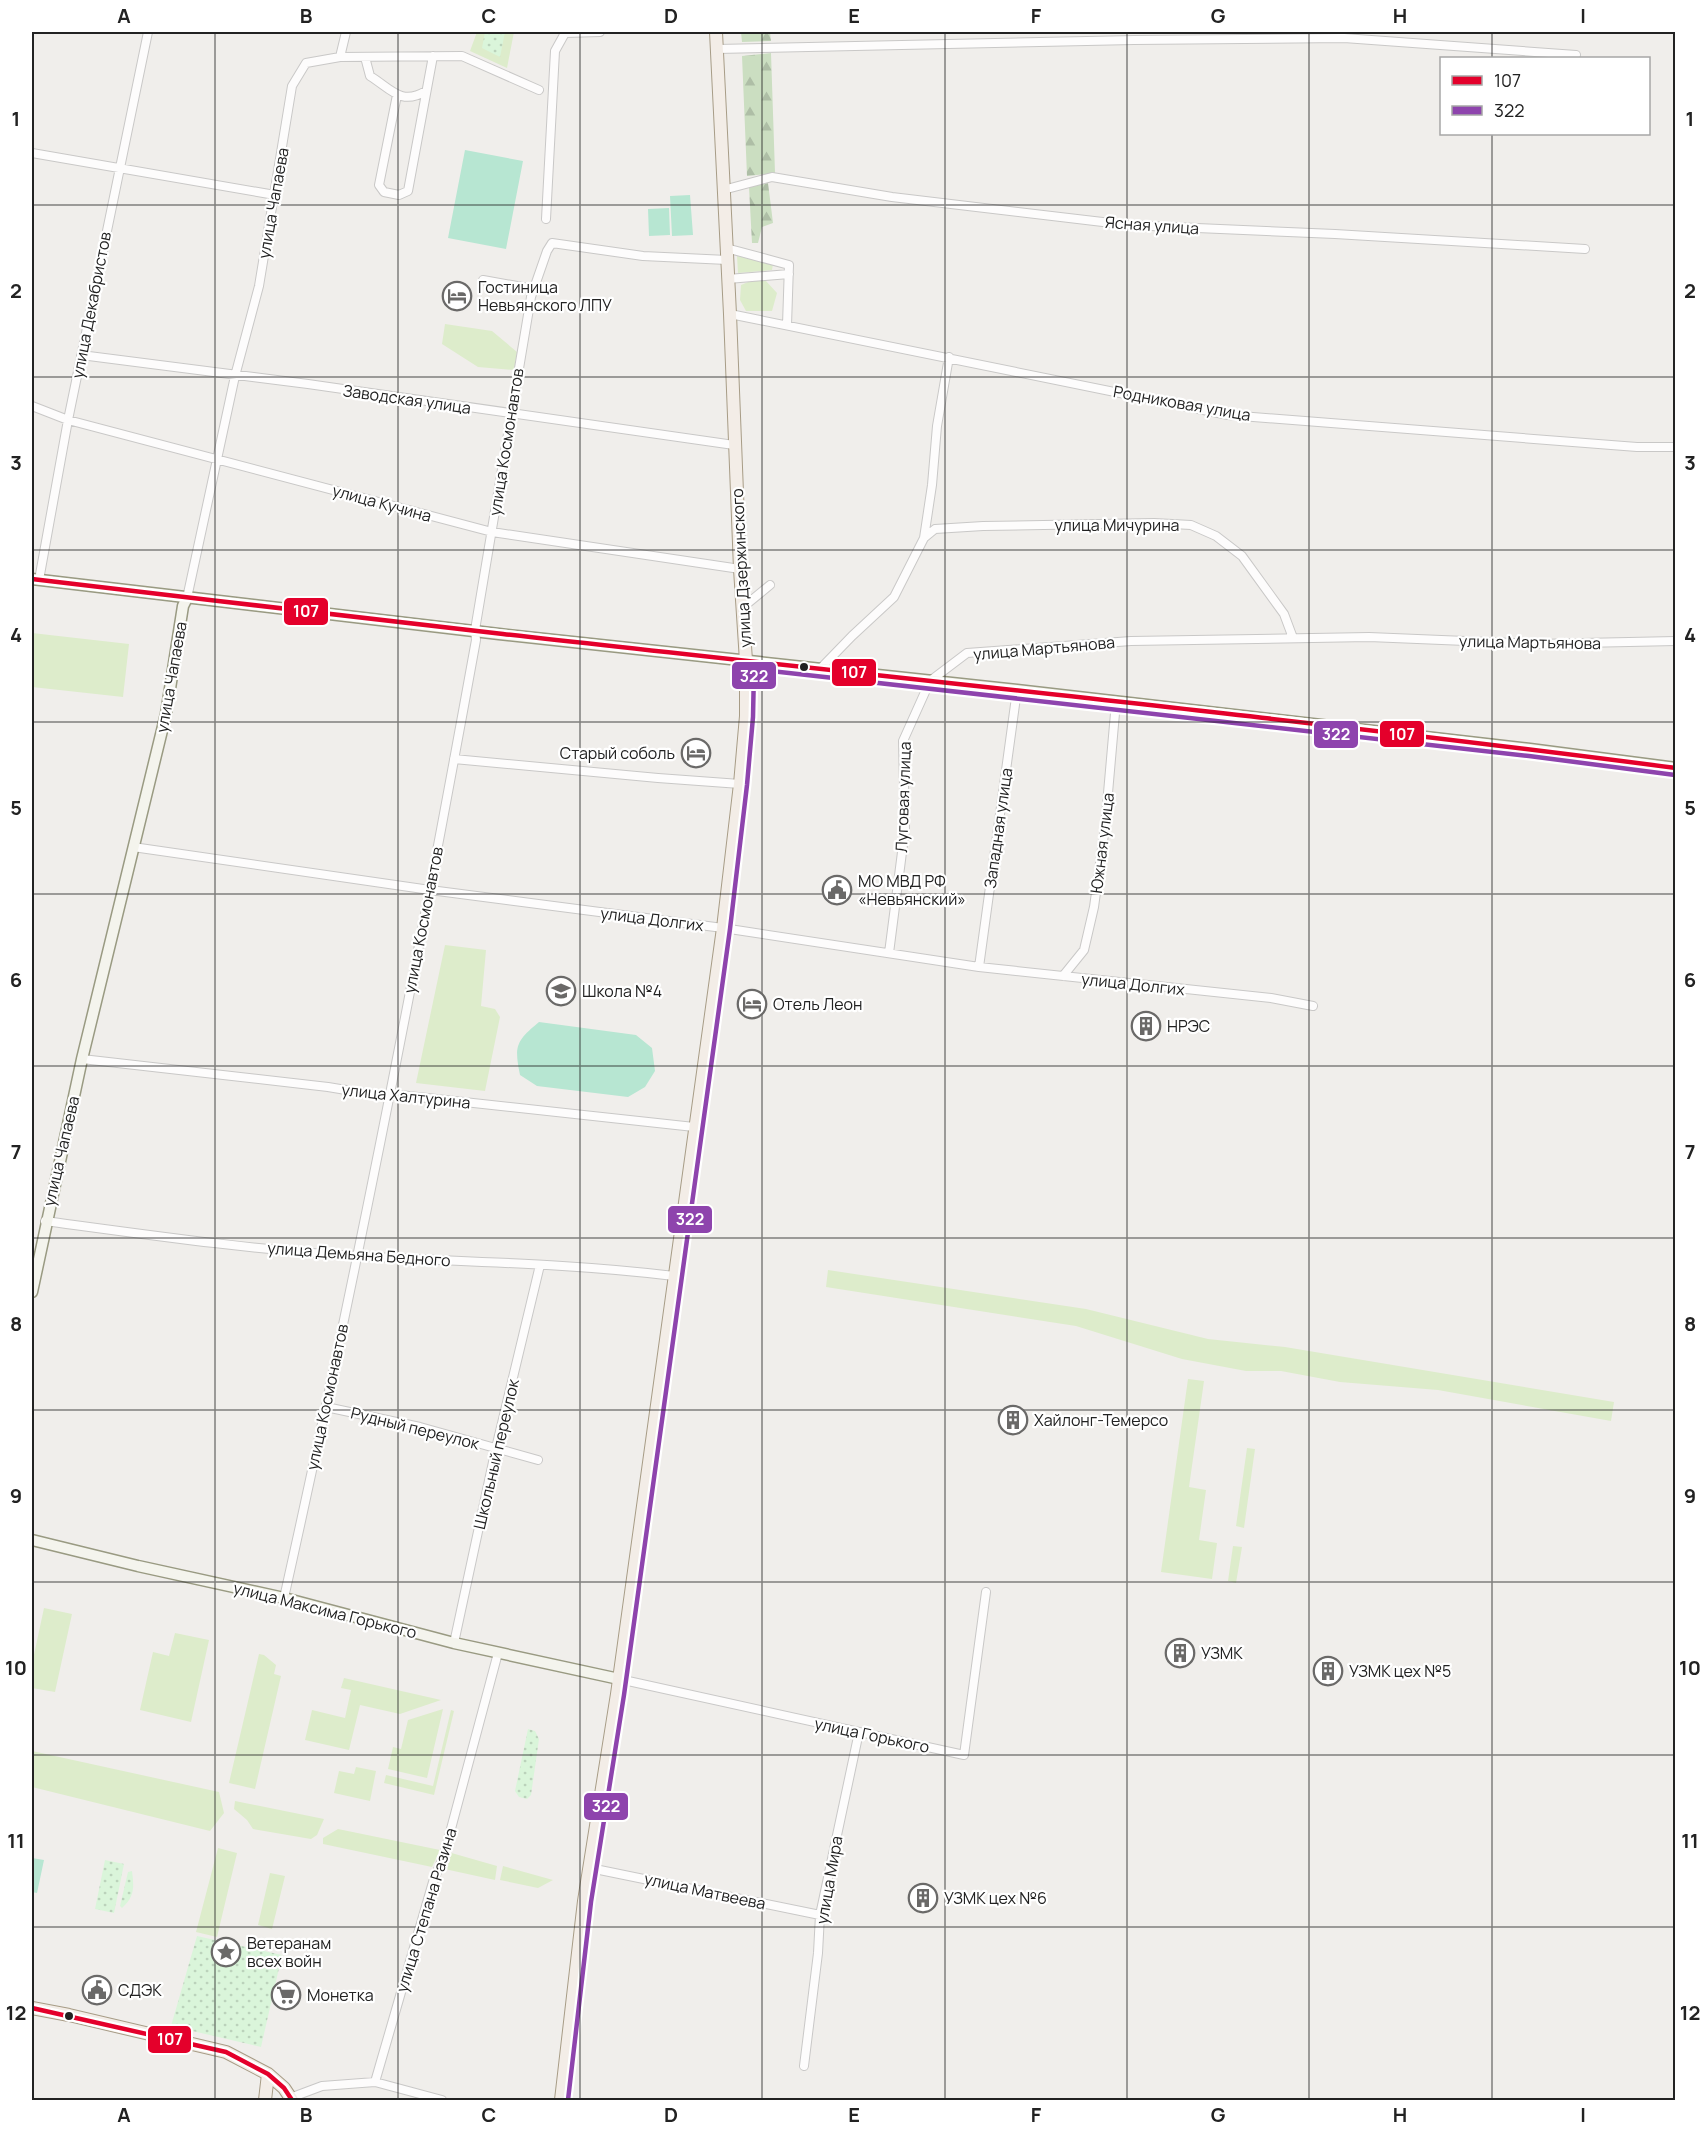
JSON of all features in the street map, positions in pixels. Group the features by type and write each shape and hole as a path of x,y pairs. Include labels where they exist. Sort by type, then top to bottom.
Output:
{"main road":[{"name":"улица Дзержинского","path":"561,2100 590,1868 619,1679 723,928 746,717 746,661 716,32"},
{"path":"35,580 1530,748 1676,768"},
{"name":"улица Чапаева","path":"32,1292 45,1221 82,1059 166,714 183,606 187,598"},
{"name":"улица Максима Горького","path":"32,1540 284,1598 454,1643 619,1679"},
{"path":"32,2008 226,2052 268,2074 284,2088 291,2099"},
{"path":"265,2100 268,2074"}],"street":[{"name":"улица Декабристов","path":"35,580 148,32"},
{"path":"340,57 346,32"},
{"path":"546,219 555,51 564,33 600,32"},
{"path":"717,49 1344,38 1576,55"},
{"path":"397,95 379,185 384,192 399,195 408,191 433,56"},
{"name":"улица Чапаева","path":"187,598 235,376 259,286 292,86 306,63 340,57 462,56 539,90"},
{"path":"365,57 370,76 397,95 414,98 426,91"},
{"path":"32,153 275,195"},
{"name":"Ясная улица","path":"723,190 772,177 892,197 1128,225 1335,234 1585,249"},
{"name":"улица Космонавтов","path":"284,1598 326,1407 430,890 476,640 475,630 516,375 534,289 552,243 644,256 727,254"},
{"path":"727,254 789,265 787,325"},
{"path":"728,279 789,274"},
{"path":"483,280 534,289"},
{"name":"Родниковая улица","path":"730,314 1228,415 1637,447 1676,447"},
{"name":"Заводская улица","path":"81,356 734,445"},
{"path":"820,669 894,597 924,538 937,426 949,357"},
{"name":"улица Кучина","path":"32,406 68,420 492,532 740,569"},
{"name":"улица Мичурина","path":"924,538 935,529 982,526 1154,523 1191,525 1216,536 1242,556 1284,614 1293,638"},
{"path":"742,608 770,585"},
{"name":"улица Мартьянова","path":"930,681 967,653 1131,641 1369,637 1534,644 1676,641"},
{"name":"Луговая улица","path":"889,953 905,829 903,741 930,681"},
{"name":"Западная улица","path":"979,967 1017,690"},
{"name":"Южная улица","path":"1063,976 1084,950 1094,907 1105,827 1116,702"},
{"path":"454,759 740,784"},
{"name":"улица Долгих","path":"133,848 723,928 979,967 1271,998 1313,1006"},
{"name":"улица Халтурина","path":"82,1059 328,1087 388,1097 400,1095 694,1127"},
{"name":"улица Демьяна Бедного","path":"45,1221 197,1242 357,1256 540,1265 674,1276"},
{"name":"Школьный переулок","path":"454,1643 496,1448 540,1265"},
{"name":"Рудный переулок","path":"326,1407 420,1427 538,1460"},
{"name":"улица Горького","path":"619,1679 964,1755 986,1592"},
{"name":"улица Степана Разина","path":"375,2082 433,1882 444,1855 498,1653"},
{"name":"улица Мира","path":"804,2066 818,1953 820,1915 859,1732"},
{"name":"улица Матвеева","path":"590,1868 820,1915"},
{"path":"291,2099 322,2086 375,2082 442,2100"}],"green space":[{"path":"477,32 514,32 507,68 470,51"},
{"path":"485,32 505,32 500,57 482,48"},
{"path":"741,32 770,32 771,41 742,42"},
{"path":"771,53 775,173 747,176 742,56"},
{"path":"465,150 523,161 506,249 448,238"},
{"path":"768,183 773,223 762,227 758,243 752,243 749,187"},
{"path":"690,195 693,235 672,236 670,196"},
{"path":"669,208 670,235 649,236 648,209"},
{"path":"737,256 773,264 772,270 738,273"},
{"path":"753,280 766,281 777,293 772,311 746,311 740,300 741,285"},
{"path":"445,324 492,331 517,352 514,370 478,367 442,344"},
{"path":"32,633 129,644 123,697 32,687"},
{"path":"445,945 486,950 481,1006 495,1009 500,1017 485,1091 416,1083"},
{"path":"539,1022 636,1035 652,1048 655,1071 645,1087 628,1097 537,1086 520,1075 517,1050 521,1039"},
{"path":"828,1270 1086,1309 1208,1339 1285,1347 1614,1402 1611,1421 1438,1390 1340,1382 1281,1371 1246,1371 1182,1359 1076,1326 826,1287"},
{"path":"1188,1379 1204,1381 1189,1487 1206,1490 1199,1540 1217,1543 1212,1579 1161,1572"},
{"path":"1247,1448 1255,1449 1244,1528 1236,1526"},
{"path":"1233,1546 1242,1547 1236,1583 1228,1581"},
{"path":"44,1608 72,1614 55,1692 32,1688 32,1664"},
{"path":"175,1633 209,1640 191,1722 140,1710 153,1652 169,1656"},
{"path":"259,1654 264,1655 276,1665 274,1674 281,1676 255,1789 229,1783"},
{"path":"344,1678 441,1700 400,1714 360,1705 349,1750 305,1740 312,1710 345,1718 351,1690 341,1688"},
{"path":"443,1709 427,1778 388,1769 393,1747 401,1749 408,1720"},
{"path":"451,1710 454,1711 434,1795 384,1783 386,1775 433,1786"},
{"path":"528,1729 535,1731 539,1739 531,1795 527,1799 519,1797 515,1791"},
{"path":"32,1751 219,1792 224,1813 210,1831 32,1787"},
{"path":"356,1767 376,1771 370,1801 334,1793 339,1771 354,1774"},
{"path":"235,1801 324,1819 317,1835 311,1839 253,1829 247,1820 234,1809"},
{"path":"338,1829 440,1850 432,1867 323,1844 323,1838"},
{"path":"218,1848 237,1853 217,1937 196,1932"},
{"path":"448,1852 497,1866 495,1880 440,1868 448,1857"},
{"path":"32,1858 44,1860 37,1893 32,1892"},
{"path":"105,1860 124,1864 114,1913 95,1909"},
{"path":"503,1866 553,1880 538,1888 500,1880"},
{"path":"132,1871 133,1891 122,1908 120,1906 128,1872"},
{"path":"270,1873 285,1876 272,1929 258,1925"},
{"path":"197,1936 282,1955 261,2047 171,2026"}],"transit line":[{"name":"107","path":"32,579 1236,715 1676,768"},
{"name":"322","path":"568,2100 591,1902 624,1695 730,929 747,785 753,717 754,669 1529,756 1675,775"},
{"name":"107","path":"32,2008 226,2052 268,2074 284,2088 292,2100"}],"place":[{"name":"Гостиница Невьянского ЛПУ","path":"457,296"},
{"name":"Старый соболь","path":"696,753"},
{"name":"МО МВД РФ «Невьянский»","path":"837,890"},
{"name":"Школа №4","path":"561,991"},
{"name":"Отель Леон","path":"752,1004"},
{"name":"НРЭС","path":"1146,1026"},
{"name":"Хайлонг-Темерсо","path":"1013,1420"},
{"name":"УЗМК","path":"1180,1653"},
{"name":"УЗМК цех №5","path":"1328,1671"},
{"name":"УЗМК цех №6","path":"923,1898"},
{"name":"Ветеранам всех войн","path":"226,1952"},
{"name":"СДЭК","path":"97,1990"},
{"name":"Монетка","path":"286,1995"}]}
